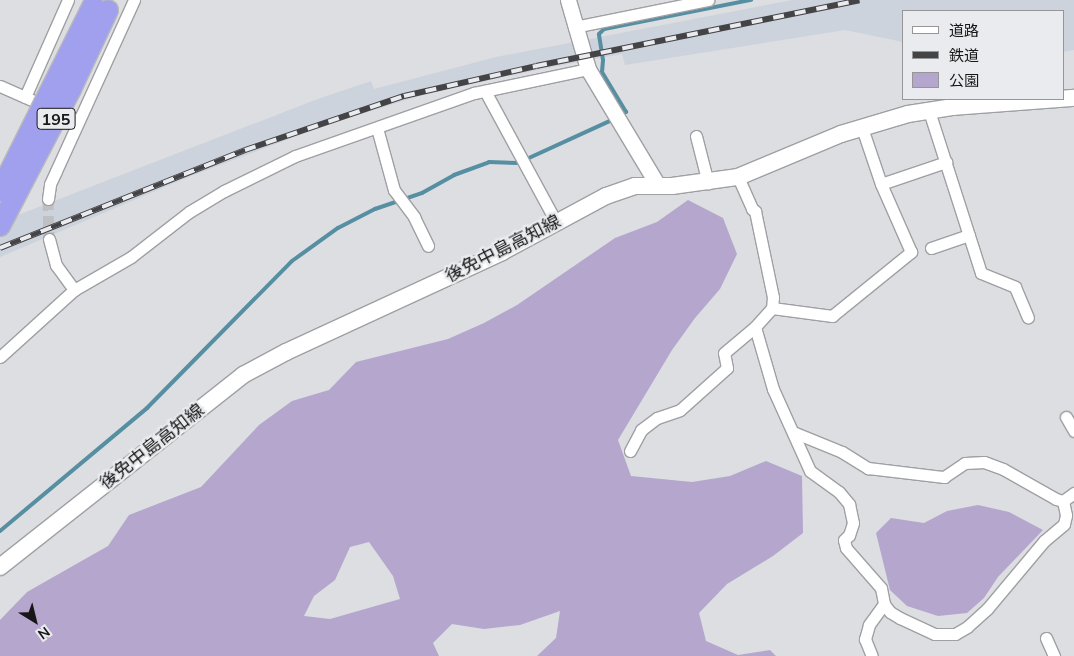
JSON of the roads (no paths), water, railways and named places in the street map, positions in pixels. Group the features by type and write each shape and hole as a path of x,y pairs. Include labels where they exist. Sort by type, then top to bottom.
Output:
{"highway":[{"name":"195","path":"0,191 100,7 71,89 0,226"}],"main road":[{"name":"後免中島高知線","path":"0,567 243,375 286,352 502,252 606,196 634,186 657,184 672,186 708,183 738,177 841,134 908,114 959,103 1028,100"}],"street":[{"path":"25,97 68,0"},
{"path":"48,199 50,184 134,0"},
{"path":"568,0 574,27 582,46 588,69 657,184"},
{"path":"574,27 708,0"},
{"path":"0,357 74,290 131,257 190,212 224,191 295,156 485,91 588,69"},
{"path":"0,86 79,121"},
{"path":"485,91 556,222"},
{"path":"929,111 981,274 1015,287 1028,317"},
{"path":"377,128 394,190 414,217 428,246"},
{"path":"772,308 832,316 911,252 881,184 862,128"},
{"path":"696,136 708,183"},
{"path":"881,184 946,162"},
{"path":"630,451 641,430 657,418 680,410 727,368 724,353 755,327 772,308 773,297 755,211 752,209 738,177"},
{"path":"931,248 969,235"},
{"path":"49,239 56,265 74,290"},
{"path":"755,327 774,389 810,471 839,492 849,504 853,523 844,544 878,584 884,604 890,612 900,618 935,634 955,634 967,627 987,609 1044,541 1064,524 1066,515 1063,501"},
{"path":"1066,417 1074,431"},
{"path":"793,432 842,452 868,468 944,477 965,463 984,462 1003,469 1056,499 1063,501"},
{"path":"1063,501 1074,493"},
{"path":"861,656 869,625 884,604"},
{"path":"1046,638 1054,656"},
{"path":"865,639 872,656"}],"waterway":[{"path":"620,115 626,112 602,72 603,60 599,34 604,29 751,0"},
{"path":"0,531 147,408 292,261 338,228 375,209 422,193 454,175 489,162 518,163 614,119"}],"tunnel":[{"path":"48,199 49,239"}],"railway":[{"path":"0,248 245,150 404,96 536,66 859,0"}]}
